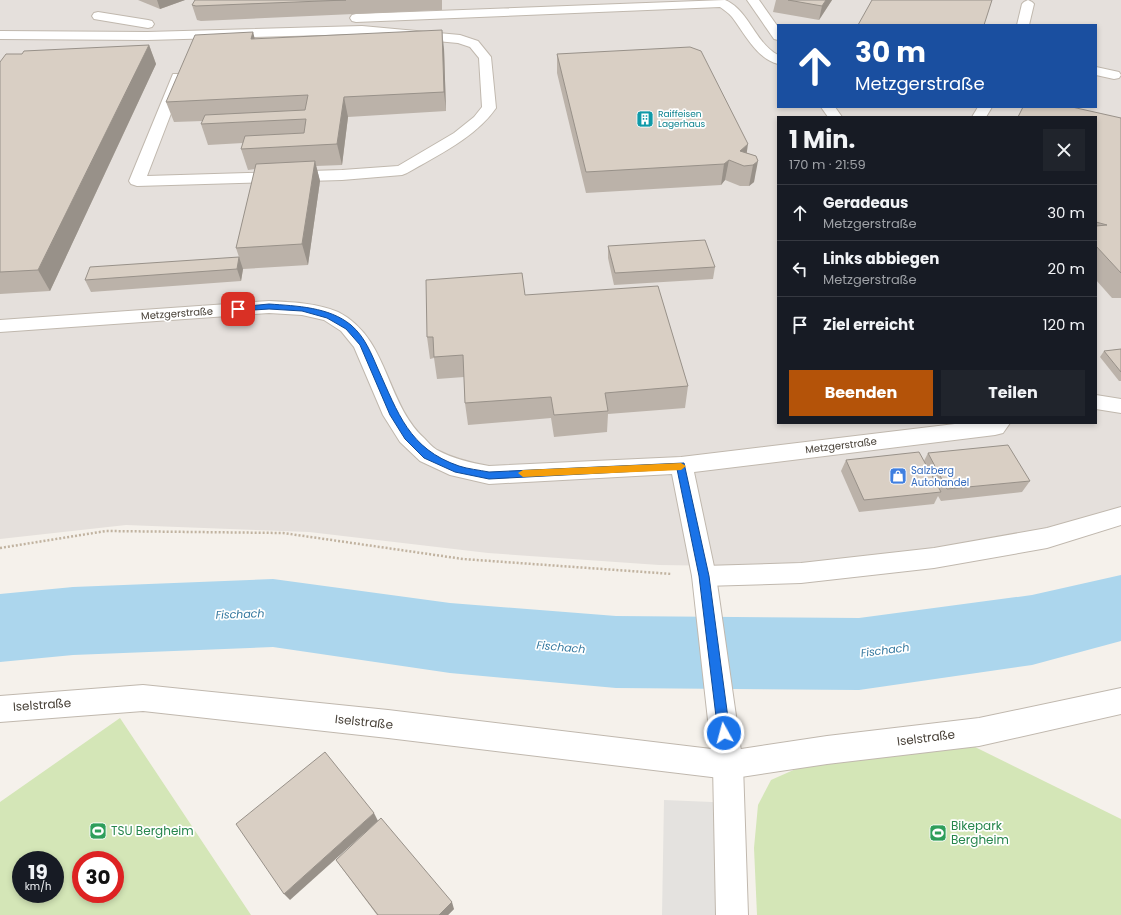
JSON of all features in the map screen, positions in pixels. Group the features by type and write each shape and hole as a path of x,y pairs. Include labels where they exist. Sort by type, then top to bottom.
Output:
{"street":[{"path":"753,0 777,35"},
{"path":"98,16 152,25 182,26 723,3 736,14 749,34 770,56 777,60"},
{"path":"1023,24 1028,4"},
{"path":"0,35 195,35 362,30 460,39 474,44 485,57 489,108 478,120 459,136 402,170 342,174 136,181 184,64"},
{"path":"189,49 195,35"},
{"path":"1097,71 1114,75"},
{"name":"Metzgerstraße","path":"0,326 269,307 302,309 330,316 348,327 363,344 394,415 408,436 428,456 458,469 489,475 681,465 995,427 998,424"},
{"path":"1097,402 1121,406"},
{"path":"681,465 704,576 728,765 732,915"},
{"path":"704,576 801,573 934,558 1047,538 1121,516"},
{"name":"Iselstraße","path":"0,709 143,698 396,725 728,765 827,750 979,732 1121,701"}],"path":[{"path":"0,548 106,531 283,534 463,559 704,576"}],"shaded area":[{"path":"0,0 1121,0 1121,509 1085,521 946,549 802,567 659,565 488,553 309,532 126,525 0,539"},
{"path":"664,800 736,803 740,915 662,915"}],"green space":[{"name":"TSU Bergheim","path":"120,718 251,915 0,915 0,802"},
{"name":"Bikepark Bergheim","path":"975,747 1121,819 1121,915 757,915 754,848 758,805 771,780 807,764"}],"building":[{"path":"195,0 346,0 196,6 192,5"},
{"path":"788,0 826,0 822,6"},
{"path":"872,0 992,0 984,24 859,24"},
{"path":"442,30 444,92 344,97 337,144 241,149 245,136 304,133 306,119 201,124 205,115 305,110 308,95 166,102 195,35 253,32 251,39"},
{"path":"149,45 38,270 0,272 0,62 6,54 22,54 24,51"},
{"name":"Raiffeisen Lagerhaus","path":"690,47 701,51 748,144 740,151 756,156 758,161 753,165 744,166 729,160 724,164 586,172 557,54"},
{"path":"1022,108 1076,108 1121,118 1121,273 1097,247 1097,226 1107,225 1097,222 1097,116 1018,116"},
{"path":"315,161 302,244 236,248 256,164"},
{"path":"705,240 715,267 615,273 608,246"},
{"path":"239,257 237,269 85,280 90,267"},
{"path":"522,273 525,295 658,286 688,386 605,393 608,411 554,415 551,397 465,403 463,355 434,357 433,337 427,337 426,280"},
{"path":"1121,349 1121,372 1104,351"},
{"path":"1008,445 1030,481 947,489 928,453"},
{"path":"919,452 941,492 864,500 846,460"},
{"path":"325,752 374,813 284,894 236,824"},
{"path":"381,818 452,902 439,915 378,915 336,860"}],"waterway":[{"name":"Fischach","path":"0,628 73,621 273,613 450,638 616,652 859,654 1032,630 1121,608"}],"slow traffic":[{"path":"523,473 681,466"}],"place":[{"name":"Raiffeisen Lagerhaus","path":"645,119"},
{"name":"Salzberg Autohandel","path":"898,476"},
{"name":"TSU Bergheim","path":"98,831"},
{"name":"Bikepark Bergheim","path":"938,833"}],"route":[{"path":"238,309 269,307 302,309 330,316 348,327 363,344 394,415 408,436 428,456 458,469 489,475 681,465 704,576 724,733"}]}
